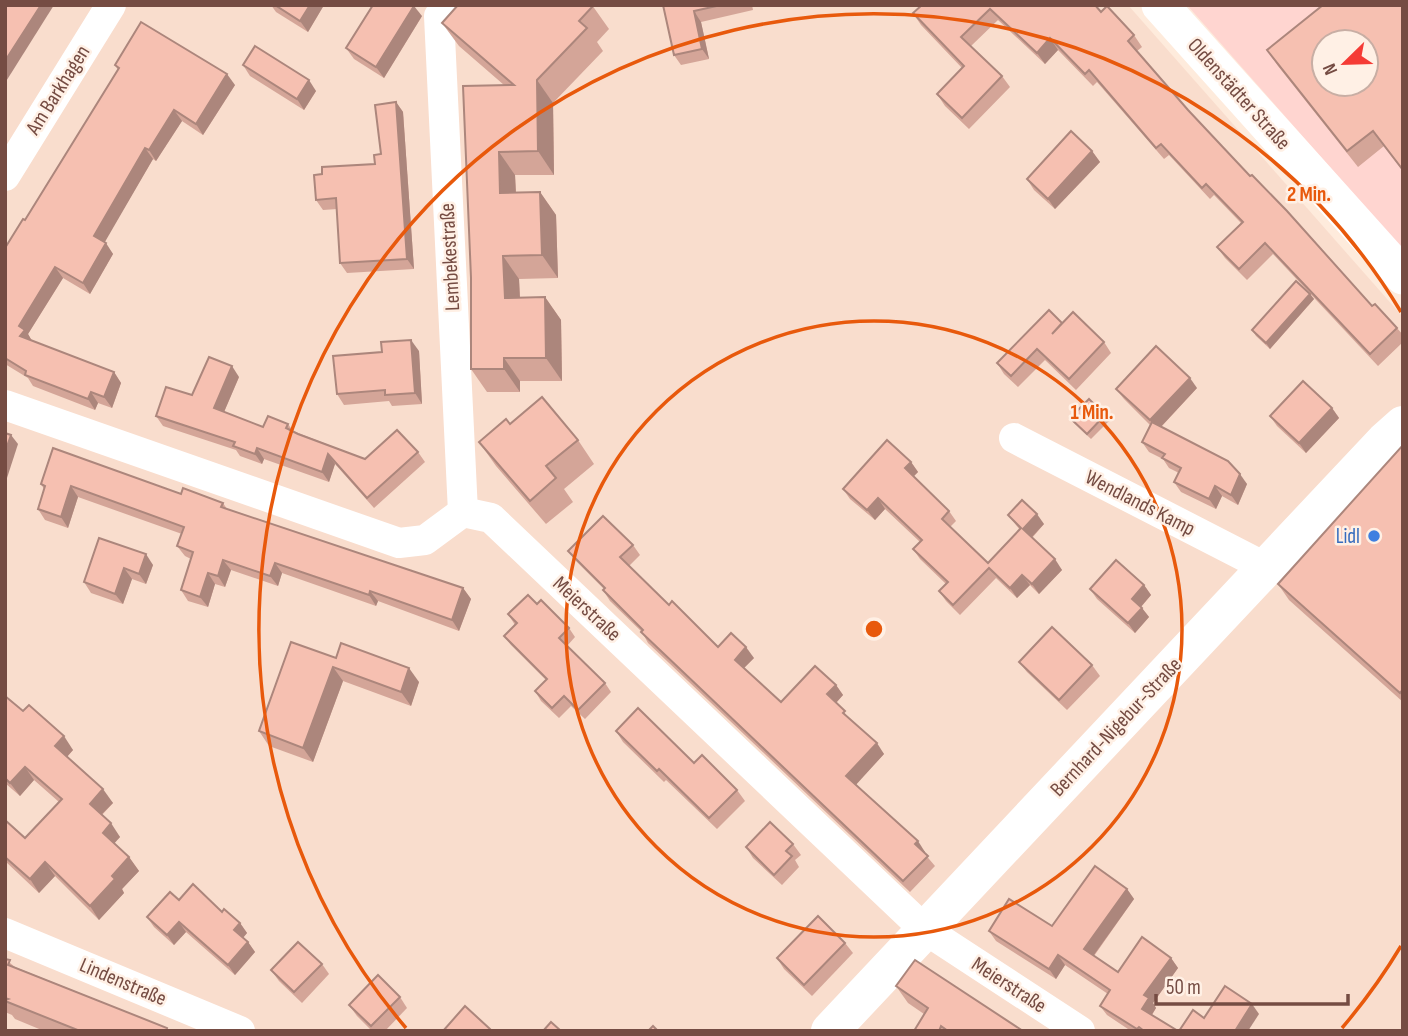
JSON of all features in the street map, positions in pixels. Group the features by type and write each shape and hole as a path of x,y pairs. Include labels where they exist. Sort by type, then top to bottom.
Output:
{"main road":[{"name":"Bernhard-Nigebur-Straße","path":"830,1031 1403,425"}],"street":[{"name":"Am Barkhagen","path":"5,176 111,5"},
{"name":"Oldenstädter Straße","path":"1160,5 1403,276"},
{"name":"Lembekestraße","path":"437,9 463,512"},
{"path":"5,405 399,543 425,540 463,512"},
{"name":"Wendlands Kamp","path":"1014,438 1267,568"},
{"name":"Meierstraße","path":"463,512 491,518 924,929 1080,1031"},
{"name":"Lindenstraße","path":"5,933 240,1031"}],"shaded area":[{"path":"5,5 1128,5 1403,317 1403,1031 5,1031"},
{"path":"1187,5 1403,5 1403,250"}],"building":[{"path":"5,5 41,5 5,61"},
{"path":"275,5 310,5 300,21"},
{"path":"373,5 414,6 376,67 346,48"},
{"path":"458,5 593,6 579,21 587,28 537,80 538,151 499,152 500,193 540,192 542,255 503,256 505,298 545,297 546,358 504,358 504,369 471,369 471,278 463,86 514,85 442,23"},
{"path":"663,5 721,5 694,11 702,49 674,55"},
{"path":"922,5 1095,5 1101,12 1107,6 1134,35 1128,41 1188,110 1287,211 1372,306 1375,304 1397,328 1370,354 1265,243 1239,269 1217,247 1243,222 1206,184 1202,188 1161,144 1156,148 1089,70 1085,74 1050,38 1037,53 990,9 961,37 1002,76 962,118 937,94 964,66 913,13"},
{"path":"1323,5 1403,5 1403,170 1373,131 1347,151 1267,50"},
{"path":"141,22 227,74 196,124 174,110 149,150 145,148 94,236 106,243 83,283 55,267 19,326 25,330 20,336 114,372 104,397 91,392 88,399 25,375 26,371 5,358 5,248 119,68 115,65"},
{"path":"255,46 309,80 297,99 243,65"},
{"path":"396,102 407,259 340,263 336,198 316,200 314,175 322,174 322,167 375,164 374,155 381,154 375,105"},
{"path":"1071,131 1092,151 1048,199 1027,179"},
{"path":"1296,281 1310,294 1266,343 1252,330"},
{"path":"1049,310 1062,323 1052,334 1073,312 1104,342 1069,379 1037,349 1011,376 997,363"},
{"path":"411,340 415,393 385,395 385,390 337,394 333,356 382,352 381,342"},
{"path":"1156,346 1190,378 1150,420 1116,389"},
{"path":"209,357 232,366 214,408 263,427 268,416 288,424 286,428 298,434 365,459 397,430 418,452 367,498 328,454 322,472 257,448 255,454 233,446 235,442 156,416 166,387 192,395"},
{"path":"1303,381 1332,408 1299,443 1270,416"},
{"path":"542,397 578,440 546,466 556,478 530,501 479,442 506,419 510,424"},
{"path":"1089,399 1105,415 1087,434 1070,418"},
{"path":"1152,422 1228,461 1240,474 1231,495 1215,486 1209,499 1174,482 1181,468 1162,458 1165,454 1142,442"},
{"path":"5,433 11,435 5,452"},
{"path":"887,440 911,462 905,468 949,511 942,519 988,563 1021,528 1008,515 1022,500 1037,514 1023,529 1055,559 1032,584 1022,575 1010,588 989,568 953,605 939,591 948,582 913,549 922,540 878,498 867,510 843,489"},
{"name":"Lidl","path":"1403,445 1403,689 1400,693 1278,584"},
{"path":"53,448 181,494 183,488 223,503 221,507 463,588 452,620 370,591 369,595 275,563 270,576 223,560 218,576 208,573 200,597 181,590 193,552 177,546 184,527 71,486 61,517 38,509 45,486 41,484"},
{"path":"603,516 633,545 620,557 669,605 672,601 718,647 731,633 746,647 735,660 781,702 815,666 836,685 827,694 845,711 843,713 877,743 846,776 918,841 915,844 928,856 903,881 641,632 643,630 568,551"},
{"path":"99,538 146,554 139,574 124,568 115,594 84,582"},
{"path":"1116,560 1144,585 1132,599 1142,608 1128,623 1090,589"},
{"path":"528,595 537,604 541,600 569,628 559,638 605,683 578,710 564,696 552,708 535,691 547,679 504,636 517,623 508,614"},
{"path":"1052,627 1092,665 1059,700 1019,662"},
{"path":"291,642 336,658 341,643 409,668 401,692 333,667 303,748 259,731"},
{"path":"5,696 23,711 29,705 64,736 55,746 103,789 90,804 111,823 103,833 129,857 112,876 115,879 90,906 45,862 30,879 5,857 5,820 25,838 62,799 25,767 10,783 5,778"},
{"path":"638,708 694,763 702,755 737,790 709,818 616,731"},
{"path":"770,822 793,844 786,851 792,856 774,875 746,847"},
{"path":"1095,866 1127,889 1084,949 1118,972 1142,937 1171,958 1144,995 1149,998 1142,1009 1178,1031 1137,1029 1100,1006 1110,990 1058,955 1049,969 989,931 1009,899 1052,926"},
{"path":"193,884 222,912 224,909 240,923 234,930 248,942 228,965 179,922 167,935 147,917 170,892 179,900"},
{"path":"818,916 845,943 804,985 777,958"},
{"path":"298,942 322,964 294,992 271,970"},
{"path":"5,959 10,960 8,965 167,1028 166,1031 80,1031 5,1001 8,999 5,998"},
{"path":"915,960 1023,1031 948,1031 941,1026 939,1031 914,1031 928,1008 896,986"},
{"path":"378,975 400,997 371,1026 349,1005"},
{"path":"1225,986 1252,1004 1235,1031 1179,1031 1193,1010 1204,1018"},
{"path":"465,1006 490,1029 489,1031 443,1031"},
{"path":"551,1022 561,1031 543,1031"}],"place":[{"name":"Lidl","path":"1374,536"}]}
